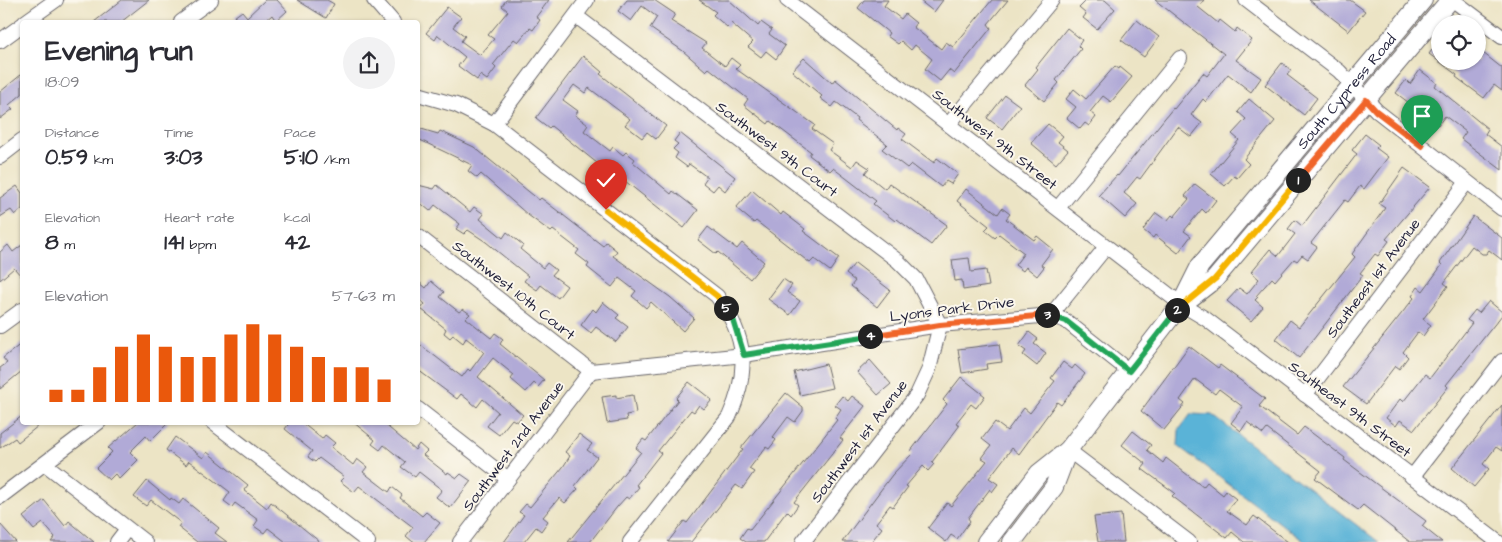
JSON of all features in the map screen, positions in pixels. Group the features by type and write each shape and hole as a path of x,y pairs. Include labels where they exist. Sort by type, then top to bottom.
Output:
{"street":[{"path":"29,20 56,0"},
{"path":"184,20 211,0"},
{"path":"374,0 392,20"},
{"path":"494,124 587,0"},
{"name":"Southwest 9th Street","path":"787,0 1181,304"},
{"path":"949,124 1052,0"},
{"path":"1246,0 1339,71 1376,111 1502,208"},
{"name":"South Cypress Road","path":"986,542 1039,473 1068,450 1181,304 1200,266 1423,0"},
{"path":"1452,0 1502,37"},
{"name":"South Cypress Road","path":"1181,304 1215,279 1452,0"},
{"name":"Southwest 9th Court","path":"576,16 898,261 916,279 940,325"},
{"path":"0,41 20,27"},
{"path":"1058,208 1180,58"},
{"path":"420,95 456,105 494,124 717,296 732,316 744,355 743,377 737,399 729,417 630,542"},
{"path":"0,157 20,142"},
{"name":"Southeast 1st Avenue","path":"1305,395 1467,182"},
{"name":"Southwest 10th Court","path":"420,238 591,371"},
{"path":"1106,246 1051,315 1066,321 1129,371"},
{"name":"Southeast 9th Street","path":"1181,304 1206,320 1498,542"},
{"path":"0,326 20,311"},
{"name":"Lyons Park Drive","path":"591,371 744,355 940,325 1051,315"},
{"name":"Southwest 1st Avenue","path":"803,542 917,395 929,369 940,325"},
{"path":"1412,477 1502,361"},
{"name":"Southwest 2nd Avenue","path":"460,542 591,371"},
{"path":"420,411 508,478"},
{"path":"0,497 95,425"},
{"path":"216,425 368,542"},
{"path":"1068,450 1189,542"},
{"name":"South Cypress Road","path":"1012,542 1054,487 1068,450"},
{"path":"44,464 145,542"},
{"path":"117,542 127,528"}],"water":[{"path":"1191,414 1212,415 1379,542 1305,542 1178,446 1179,430"}],"building":[{"path":"122,0 149,0 124,20 97,20"},
{"path":"265,0 277,0 287,11 277,20 272,15 266,20 237,20 234,17 242,11 247,17"},
{"path":"297,0 327,0 334,4 326,18"},
{"path":"506,0 549,0 536,17 540,20 533,30 530,28 518,42 514,39 493,65 496,68 487,80 480,75 477,80 458,66 465,57 438,35 435,40 426,33 447,7 461,17 453,27 465,36 461,41 480,55 494,39 488,35 508,11 502,6"},
{"path":"627,0 654,0 675,14 671,21 706,43 702,48 725,66 731,58 740,65 736,69 815,125 812,129 833,144 829,150 852,167 857,160 869,168 865,173 885,189 889,183 947,225 931,245 897,219 895,221 873,204 876,201 833,168 830,171 809,155 811,152 770,121 768,124 744,105 748,99 709,68 706,71 683,51 650,28 657,17 642,6 631,21 618,11"},
{"path":"699,0 729,0 758,26 761,22 772,30 769,34 785,46 776,59 766,51 761,57 748,47 753,42 731,23 727,27 713,15 716,12"},
{"path":"864,0 888,0 884,6 901,19 905,14 916,23 913,27 941,49 946,42 953,47 992,0 1008,0 988,24 991,28 954,74 949,70 940,81 925,69 932,59 915,45 911,50 901,41 898,44 887,36 889,33 858,8"},
{"path":"919,0 943,0 934,12"},
{"path":"1087,0 1105,0 1115,9 1097,29 1083,18 1086,14 1079,8"},
{"path":"1155,0 1204,0 1198,7 1218,23 1220,20 1235,32 1237,28 1252,40 1236,60 1261,78 1251,92 1228,74 1206,102 1203,99 1191,115 1202,123 1191,137 1178,127 1140,179 1137,177 1124,193 1137,204 1125,218 1099,195 1118,176 1203,73 1207,76 1224,54"},
{"path":"1309,0 1350,0 1365,11 1349,31"},
{"path":"1137,20 1159,37 1144,57 1121,40"},
{"path":"1067,28 1082,40 1078,46 1081,49 1056,80 1059,83 1044,101 1025,85 1038,69 1036,67"},
{"path":"1486,55 1502,68 1502,91 1494,85 1484,98 1456,77 1457,75 1450,70 1486,70"},
{"path":"583,56 602,72 600,74 666,126 656,139 647,132 642,138 625,125 630,119 589,88 585,93 574,85 563,100 578,111 575,115 588,125 584,131 610,151 613,147 623,155 626,152 635,159 633,162 671,194 673,191 698,210 684,228 620,177 618,180 551,126 549,128 536,118"},
{"path":"804,58 832,83 835,79 897,130 898,128 906,134 902,139 934,163 937,158 958,174 951,184 946,181 941,187 911,164 907,168 882,149 887,144 856,120 857,118 836,102 832,107 820,98 822,96 792,71"},
{"path":"1282,63 1291,70 1287,75 1317,98 1304,115 1265,85"},
{"path":"1115,66 1119,69 1120,67 1132,77 1111,102 1103,96 1090,112 1096,117 1089,126 1085,123 1080,129 1067,118 1076,107 1066,99 1074,89 1086,99"},
{"path":"1420,70 1437,83 1435,86 1488,129 1485,134 1502,147 1502,170 1461,139 1466,132 1445,116 1438,125 1396,93 1406,80 1410,84"},
{"path":"20,76 20,96 9,105 13,109 0,119 0,92"},
{"path":"1005,95 1020,106 1002,129 987,118"},
{"path":"1249,99 1275,121 1244,159 1249,164 1237,178 1234,176 1225,186 1211,174 1239,140 1232,134 1246,119 1238,112"},
{"path":"1048,124 1063,136 1058,142 1068,150 1056,164 1031,143"},
{"path":"420,129 438,134 440,131 474,147 539,200 541,198 603,246 606,242 617,251 613,256 670,297 694,318 683,331 651,302 646,308 632,296 636,291 619,278 612,287 587,267 589,264 576,254 579,250 553,230 551,232 528,215 481,174 477,178 468,171 472,165 420,140"},
{"path":"680,133 735,177 725,191 718,185 713,191 703,183 707,177 689,164 687,167 675,158 678,153 673,149 678,144 674,141"},
{"path":"1365,134 1379,145 1376,148 1388,157 1364,189 1360,186 1348,202 1345,200 1311,243 1317,247 1308,259 1302,255 1297,261 1294,259 1275,281 1272,278 1256,296 1258,297 1255,300 1263,307 1251,321 1227,301 1239,288 1247,294 1259,279 1251,272 1270,249 1278,256 1295,234 1288,229 1295,220 1302,226 1357,154 1352,150"},
{"path":"1404,168 1430,187 1386,239 1389,241 1378,256 1375,254 1360,273 1363,275 1299,358 1276,339 1290,320 1299,327 1355,257 1352,254 1385,208 1379,204"},
{"path":"1195,184 1216,200 1206,213 1202,209 1184,231 1191,236 1178,253 1155,235 1153,238 1143,230 1156,213 1167,221 1172,215 1174,217 1189,199 1185,196"},
{"path":"437,185 470,212 474,207 484,214 480,219 503,238 507,232 523,245 520,249 543,268 547,263 556,270 552,275 567,286 558,298 541,285 537,290 524,281 528,276 486,242 468,230 464,234 456,229 460,224 435,205 430,211 420,203 420,186 434,189"},
{"path":"17,186 20,190 20,211 15,215 11,210 0,217 0,198"},
{"path":"966,189 998,214 1002,208 1010,214 1006,219 1034,240 1037,236 1053,249 1041,265 1044,267 1037,276 1026,267 1023,271 1015,265 1024,253 999,234 995,238 985,230 989,226 957,201"},
{"path":"752,190 781,215 783,212 805,229 803,231 839,258 830,271 814,259 810,263 736,208"},
{"path":"1473,216 1502,238 1502,260 1489,250 1486,254 1482,254 1472,246 1444,283 1448,286 1423,319 1431,325 1423,336 1418,332 1403,352 1408,357 1399,369 1395,366 1366,404 1343,387 1414,298 1412,296 1418,287 1423,291"},
{"path":"708,227 737,249 742,243 764,262 750,279 718,252 716,254 698,240"},
{"path":"8,245 13,252 20,247 20,275 14,268 0,280 0,252"},
{"path":"969,258 971,272 986,270 989,286 963,290 962,280 955,281 952,260"},
{"path":"855,263 890,290 877,307 851,286 855,281 846,274"},
{"path":"783,279 792,285 787,292 800,301 790,315 768,299"},
{"path":"431,281 444,292 440,297 459,312 463,309 470,314 466,318 491,338 495,333 503,339 500,344 544,380 538,387 534,383 526,392 511,379 514,375 493,358 478,377 523,415 517,422 512,419 499,435 487,426 498,412 483,399 477,407 461,394 457,399 420,371 420,345 462,377 468,369 470,371 484,352 466,338 463,343 453,335 450,338 444,333 446,329 421,309 425,304 420,300 420,283 426,288"},
{"path":"1489,301 1502,312 1502,315 1446,385 1448,387 1414,430 1400,420 1396,426 1386,418 1400,399 1403,402 1425,374 1430,378 1472,323 1467,320 1475,310 1479,313"},
{"path":"603,302 619,315 616,318 628,327 616,342 596,327 591,333 581,325 593,309 596,312"},
{"path":"1029,332 1038,339 1034,344 1046,353 1037,366 1023,355 1026,351 1019,346"},
{"path":"999,344 1002,362 986,364 987,369 962,373 958,349"},
{"path":"20,345 20,373 0,389 0,368 7,363 3,358"},
{"path":"1189,346 1218,368 1220,365 1265,399 1259,406 1297,435 1304,427 1345,458 1344,460 1426,521 1422,526 1442,542 1410,542 1363,505 1358,510 1315,478 1321,471 1267,429 1263,434 1247,422 1241,431 1231,423 1243,407 1219,389 1215,394 1195,379 1180,400 1185,404 1164,430 1141,411"},
{"path":"870,360 891,384 878,395 857,372"},
{"path":"1063,362 1072,369 1075,365 1085,374 1061,405 1057,402 1019,454 1012,448 989,478 998,484 992,492 990,489 968,518 970,521 957,539 951,535 946,542 928,528 947,503 951,506 987,461 982,458 991,446 982,439 995,422 1007,431 1024,408 1030,413 1055,381 1051,378"},
{"path":"826,364 832,388 800,395 794,372"},
{"path":"961,377 985,396 976,408 971,404 956,423 960,425 932,462 934,464 928,471 923,466 906,486 908,487 893,507 890,505 876,523 882,528 871,542 842,542 892,475 912,454 910,452 947,404 943,400"},
{"path":"689,382 712,400 704,409 699,405 694,412 691,410 658,451 661,453 636,485 639,487 629,499 626,497 617,507 590,542 568,542 641,452 636,448 643,439 646,441 678,400 676,398"},
{"path":"786,393 803,407 803,411 795,422 788,417 773,437 776,440 769,449 766,447 749,469 754,472 742,489 736,485 691,542 668,542 684,521 687,523 743,449 741,448"},
{"path":"616,395 616,398 633,395 636,413 626,415 627,420 607,423 602,397"},
{"path":"842,396 848,401 852,396 865,406 840,438 843,440 794,502 798,505 791,515 787,511 764,542 746,542 740,538 747,528 750,530 837,420 835,418 841,409 835,405"},
{"path":"1502,405 1502,451 1496,447 1483,464 1489,469 1474,487 1452,468"},
{"path":"20,418 20,425 39,425 18,442 15,438 0,448 0,433"},
{"path":"135,425 166,425 150,441 146,436 130,452 138,460 119,479 115,474 109,480 96,468 112,452 108,448"},
{"path":"288,425 305,425 322,439 325,435 335,443 331,447 353,465 357,459 367,467 363,472 389,492 392,487 402,495 400,498 422,516 426,512 440,523 424,542 413,542 406,536 413,527 359,486 354,492 340,481 344,477 319,458 315,462 308,457 312,451 285,429"},
{"path":"357,425 386,425 415,450 419,444 427,451 423,455 447,474 448,472 457,478 461,474 471,481 450,508 436,497 442,490 419,472 415,477 401,467 405,462 384,445 380,450 372,444 375,440"},
{"path":"1133,431 1151,445 1147,450 1163,463 1166,458 1203,487 1207,482 1223,495 1226,491 1236,499 1227,511 1247,525 1254,516 1288,542 1244,542 1232,532 1227,538 1172,496 1175,493 1142,469 1146,464 1122,445"},
{"path":"579,434 592,444 587,450 597,457 575,486 578,489 565,503 559,498 543,517 548,521 541,531 536,527 524,542 504,542 524,515 519,512 526,504 530,507 563,467 570,456 565,452"},
{"path":"175,437 203,458 207,452 248,485 244,490 267,508 271,502 320,542 286,542 268,528 264,533 254,526 258,520 235,503 232,507 224,501 230,492 189,461 186,465 166,450"},
{"path":"147,481 170,500 171,498 179,504 183,499 219,528 215,533 227,542 197,542 178,527 181,523 151,500 146,506 134,497"},
{"path":"44,500 65,526 69,521 94,542 51,542 55,537 43,523 34,530 23,517"},
{"path":"1121,514 1124,542 1098,542 1094,517"},
{"path":"0,524 16,542 0,542"}],"route":[{"path":"606,210 717,296 732,316 744,355 940,325 1051,315 1066,321 1129,371 1181,304 1215,279 1366,100 1376,111 1422,146"}]}
